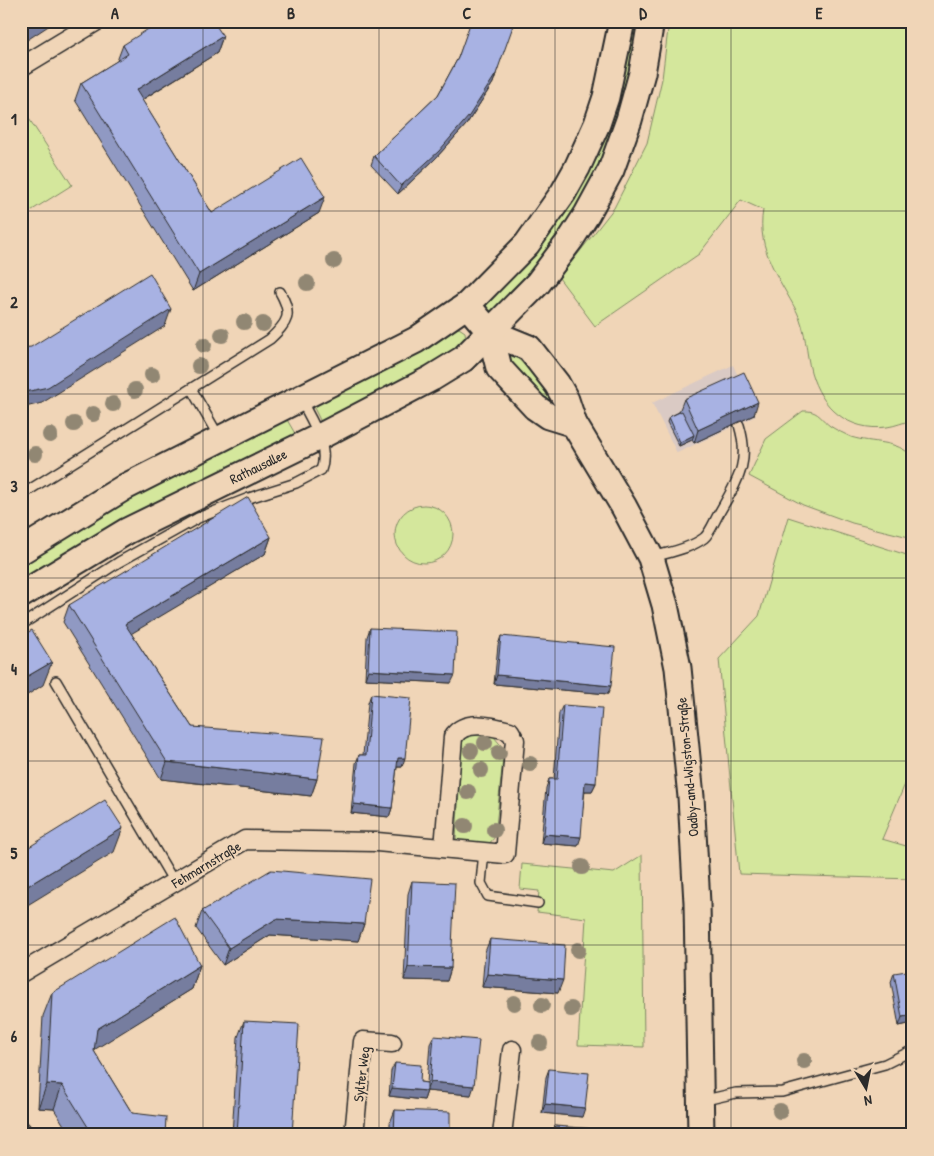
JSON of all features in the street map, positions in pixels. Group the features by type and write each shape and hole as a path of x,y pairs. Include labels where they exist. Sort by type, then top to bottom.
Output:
{"main road":[{"path":"21,551 125,487 416,340 467,305 527,244 558,200 577,168 588,147 606,97 622,21"},
{"path":"490,332 520,303 555,262 577,231 604,184 618,154 635,102 651,21"},
{"name":"Oadby-and-Wigston-Straße","path":"467,305 490,332 499,368 535,407 548,416 574,424"},
{"name":"Oadby-and-Wigston-Straße","path":"490,332 529,348 557,384 566,400 574,424 624,507 651,558 672,636 685,729 697,903 701,1135"},
{"name":"Rathausallee","path":"21,595 144,522 319,437 432,378 464,359 490,332"}],"street":[{"path":"21,67 97,21"},
{"name":"Fehmarnstraße","path":"21,973 245,840 377,842 505,854 515,740 510,731 469,725 457,730 453,737 444,848"},
{"name":"Sylter Weg","path":"354,1135 363,1041 392,1043"},
{"path":"502,1135 512,1050"},
{"path":"21,1130 24,1135"}],"lane":[{"path":"21,495 192,390 270,339 284,326 288,310 280,292"},
{"path":"192,390 220,439"},
{"path":"21,625 119,562 198,518 249,498 310,478 321,470 325,457 319,437 301,399"},
{"path":"651,558 687,548 705,537 736,483 743,462 745,444 739,424"},
{"path":"56,681 174,882"},
{"path":"484,852 481,883 488,896 538,903"},
{"path":"701,1101 736,1093 782,1092 884,1064 913,1050"}],"shaded area":[{"path":"733,365 756,416 677,453 652,403"}],"green space":[{"path":"631,21 642,21 626,104 604,166 534,276 493,316 485,308 489,301 520,270 548,236 573,200 594,161 601,145 611,110"},
{"path":"669,21 913,21 913,420 893,426 873,428 848,421 829,406 816,385 811,372 800,319 766,251 762,225 763,210 741,200 699,254 595,326 559,278 614,208 647,143 662,79"},
{"path":"24,111 72,185 21,217 21,113"},
{"path":"459,328 465,332 466,340 457,351 322,424 311,402 446,329"},
{"path":"499,348 517,358 533,374 557,412 541,401"},
{"path":"803,411 815,413 830,426 851,437 899,447 913,457 913,538 852,523 803,505 749,476 766,439"},
{"path":"286,418 297,437 21,584 21,562 111,508"},
{"path":"418,505 430,505 445,513 453,528 453,540 445,555 430,563 418,563 403,555 395,540 395,528 403,513"},
{"path":"788,517 913,557 913,765 882,839 913,848 913,879 739,874 719,659 759,616"},
{"path":"472,735 494,737 504,749 495,836 488,844 477,846 466,844 456,839 462,743 466,737"},
{"path":"642,855 644,1047 578,1045 586,918 537,912 539,891 520,889 522,864 614,873"}],"building":[{"path":"21,21 28,21 21,26"},
{"path":"161,21 213,21 223,36 136,90 212,213 301,158 325,197 199,274 81,83 128,54 123,45"},
{"path":"471,21 513,21 496,74 469,116 439,151 401,186 374,156 438,95 458,58"},
{"path":"150,273 171,309 48,387 21,393 21,348 31,347"},
{"path":"744,372 758,402 698,430 684,399"},
{"path":"682,411 694,435 680,442 669,417"},
{"path":"248,497 271,537 125,624 192,727 324,737 317,779 167,762 69,605"},
{"path":"370,628 457,632 455,675 368,670"},
{"path":"32,630 52,662 21,680 21,636"},
{"path":"501,636 615,647 611,686 497,675"},
{"path":"371,694 411,698 405,758 398,758 392,808 354,804 359,755 366,755"},
{"path":"563,705 602,708 596,783 585,782 581,837 544,834 549,779 557,779"},
{"path":"105,800 123,828 21,890 21,852"},
{"path":"271,870 370,879 364,924 276,919 229,948 202,911"},
{"path":"412,881 455,883 451,968 408,967"},
{"path":"175,917 200,965 97,1029 94,1051 132,1113 166,1117 165,1135 93,1135 62,1085 47,1084 52,993"},
{"path":"490,939 565,945 563,980 487,974"},
{"path":"913,970 913,1015 902,1017 894,973"},
{"path":"244,1021 299,1024 292,1135 237,1135"},
{"path":"434,1036 479,1040 474,1086 430,1082"},
{"path":"395,1063 421,1065 420,1082 427,1083 427,1091 392,1088"},
{"path":"549,1069 589,1073 585,1108 545,1104"},
{"path":"395,1110 450,1112 450,1135 394,1135"},
{"path":"555,1126 597,1129 597,1135 555,1135"}]}
